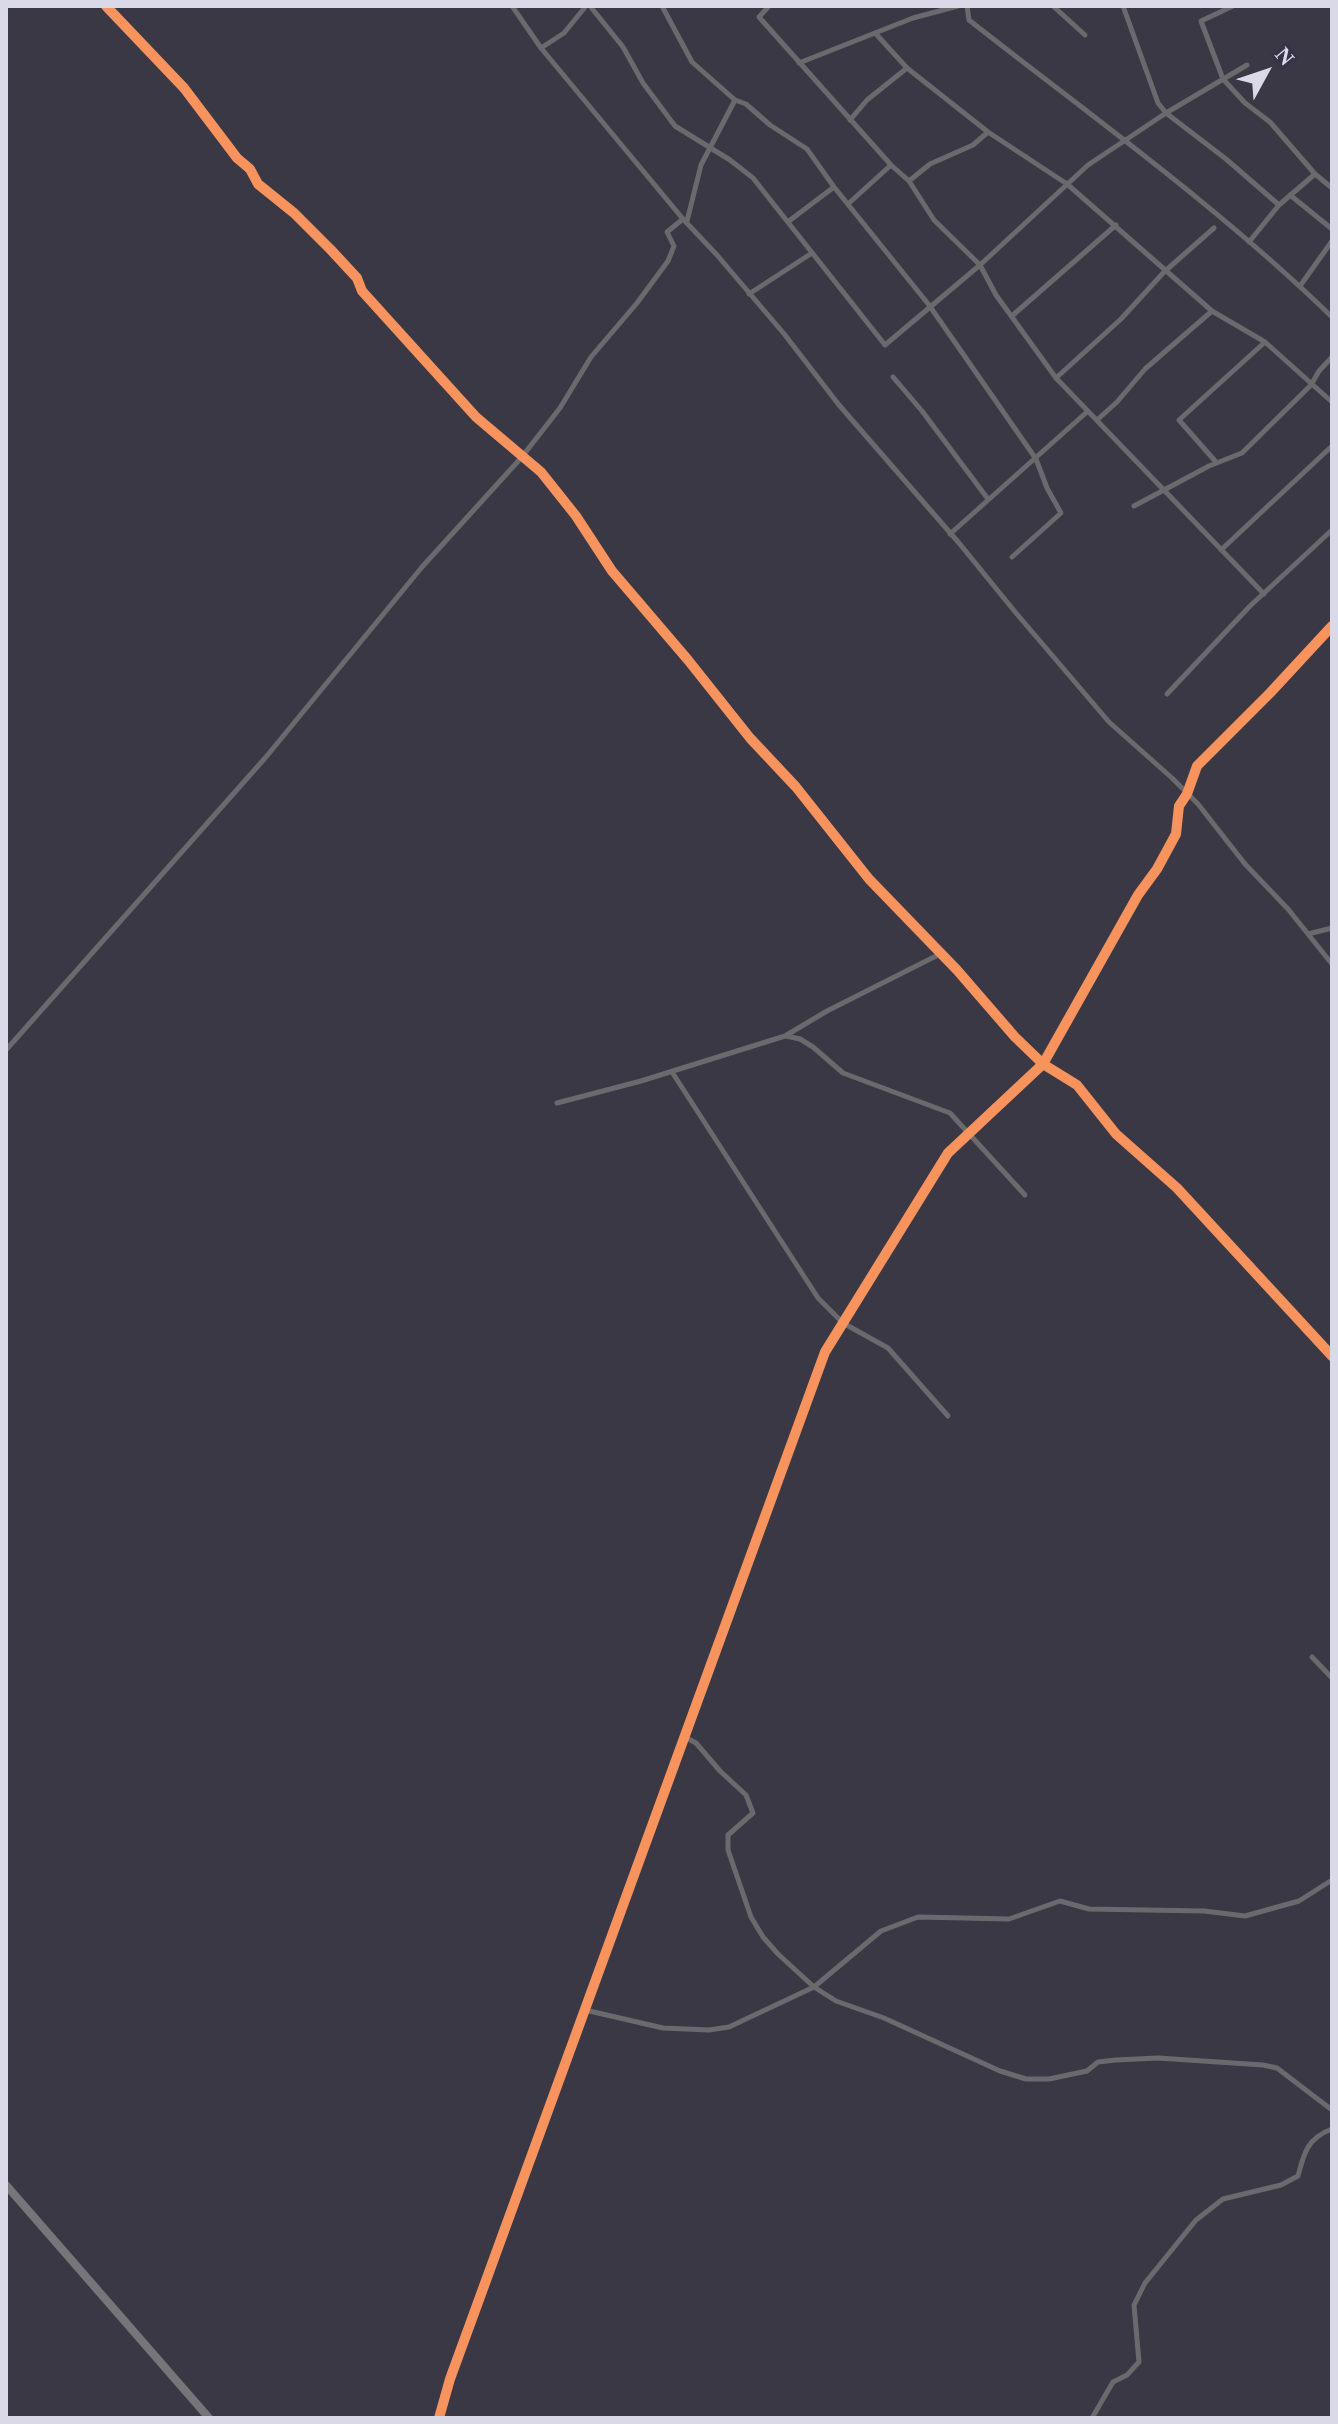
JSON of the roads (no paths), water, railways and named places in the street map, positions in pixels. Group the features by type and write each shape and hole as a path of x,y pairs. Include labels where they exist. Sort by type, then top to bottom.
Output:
{"street":[{"path":"106,6 184,88 237,158 250,169 258,184 294,213 331,250 357,278 362,291 476,417 541,472 576,516 612,571 750,738 796,787 869,879 964,978 1015,1037 1043,1064 1077,1085 1116,1134 1185,1197 1332,1356"},
{"path":"512,6 541,48 1109,722 1187,794 1332,964"},
{"path":"541,48 564,33 588,6 623,47 643,83 675,126 753,178 885,345 980,265 1088,165 1166,113 1247,65"},
{"path":"662,6 692,62 735,100 746,104 770,125 807,149 929,305 1036,459 1061,513 1012,557"},
{"path":"769,6 759,17 891,165 909,181 934,220 980,265 996,295 1056,378 1264,594"},
{"path":"799,63 913,18 958,6"},
{"path":"967,6 969,20 1044,76 1249,242 1332,317"},
{"path":"1053,6 1085,35"},
{"path":"1123,6 1158,103 1166,113 1279,205"},
{"path":"1233,6 1201,21 1223,79 1245,103 1270,122 1315,174 1332,188"},
{"path":"876,34 907,68 988,132 1067,184 1116,225 1164,272 1212,311 1265,342 1332,402"},
{"path":"850,120 867,100 907,68"},
{"path":"6,1050 266,757 422,567 521,458 560,408 591,357 668,261 674,246 667,232 685,220 701,165 735,100"},
{"path":"909,181 930,164 973,145 988,132"},
{"path":"848,204 891,165"},
{"path":"1249,242 1279,205 1315,174"},
{"path":"789,221 834,187"},
{"path":"1290,195 1332,229"},
{"path":"1013,315 1116,225"},
{"path":"1056,378 1121,319 1164,272 1214,228"},
{"path":"1300,286 1332,241"},
{"path":"749,294 812,253"},
{"path":"1097,420 1145,369 1212,311"},
{"path":"1216,462 1179,420 1265,342"},
{"path":"1134,506 1216,462 1242,453 1311,385 1332,357"},
{"path":"893,377 988,499"},
{"path":"950,534 1088,411"},
{"path":"1221,550 1332,446"},
{"path":"1167,694 1264,594 1332,530"},
{"path":"439,2418 450,2379 825,1352 948,1153 1043,1064 1176,834 1179,806 1197,766 1332,626"},
{"path":"1308,934 1332,928"},
{"path":"557,1103 672,1072 785,1036 827,1011 940,954"},
{"path":"785,1036 800,1039 813,1047 843,1073 950,1113 1025,1195"},
{"path":"672,1072 818,1298 843,1323 888,1348 948,1416"},
{"path":"1312,1657 1332,1678"},
{"path":"685,1737 696,1743 746,1795 753,1813 728,1835 728,1850 751,1917 778,1954 814,1987 836,2001 884,2018 1000,2071 1026,2079 1049,2079 1087,2071 1098,2062 1116,2060 1158,2058 1263,2065 1277,2068 1332,2110"},
{"path":"585,2010 663,2028 709,2030 729,2027 814,1987 881,1931 918,1917 1009,1919 1060,1901 1089,1909 1204,1911 1245,1916 1299,1901 1332,1880"},
{"path":"1092,2418 1113,2382 1127,2375 1139,2362 1134,2305 1145,2283 1196,2220 1223,2199 1281,2185 1298,2176 1306,2147 1317,2135 1332,2129"},
{"path":"6,2185 209,2418"}]}
